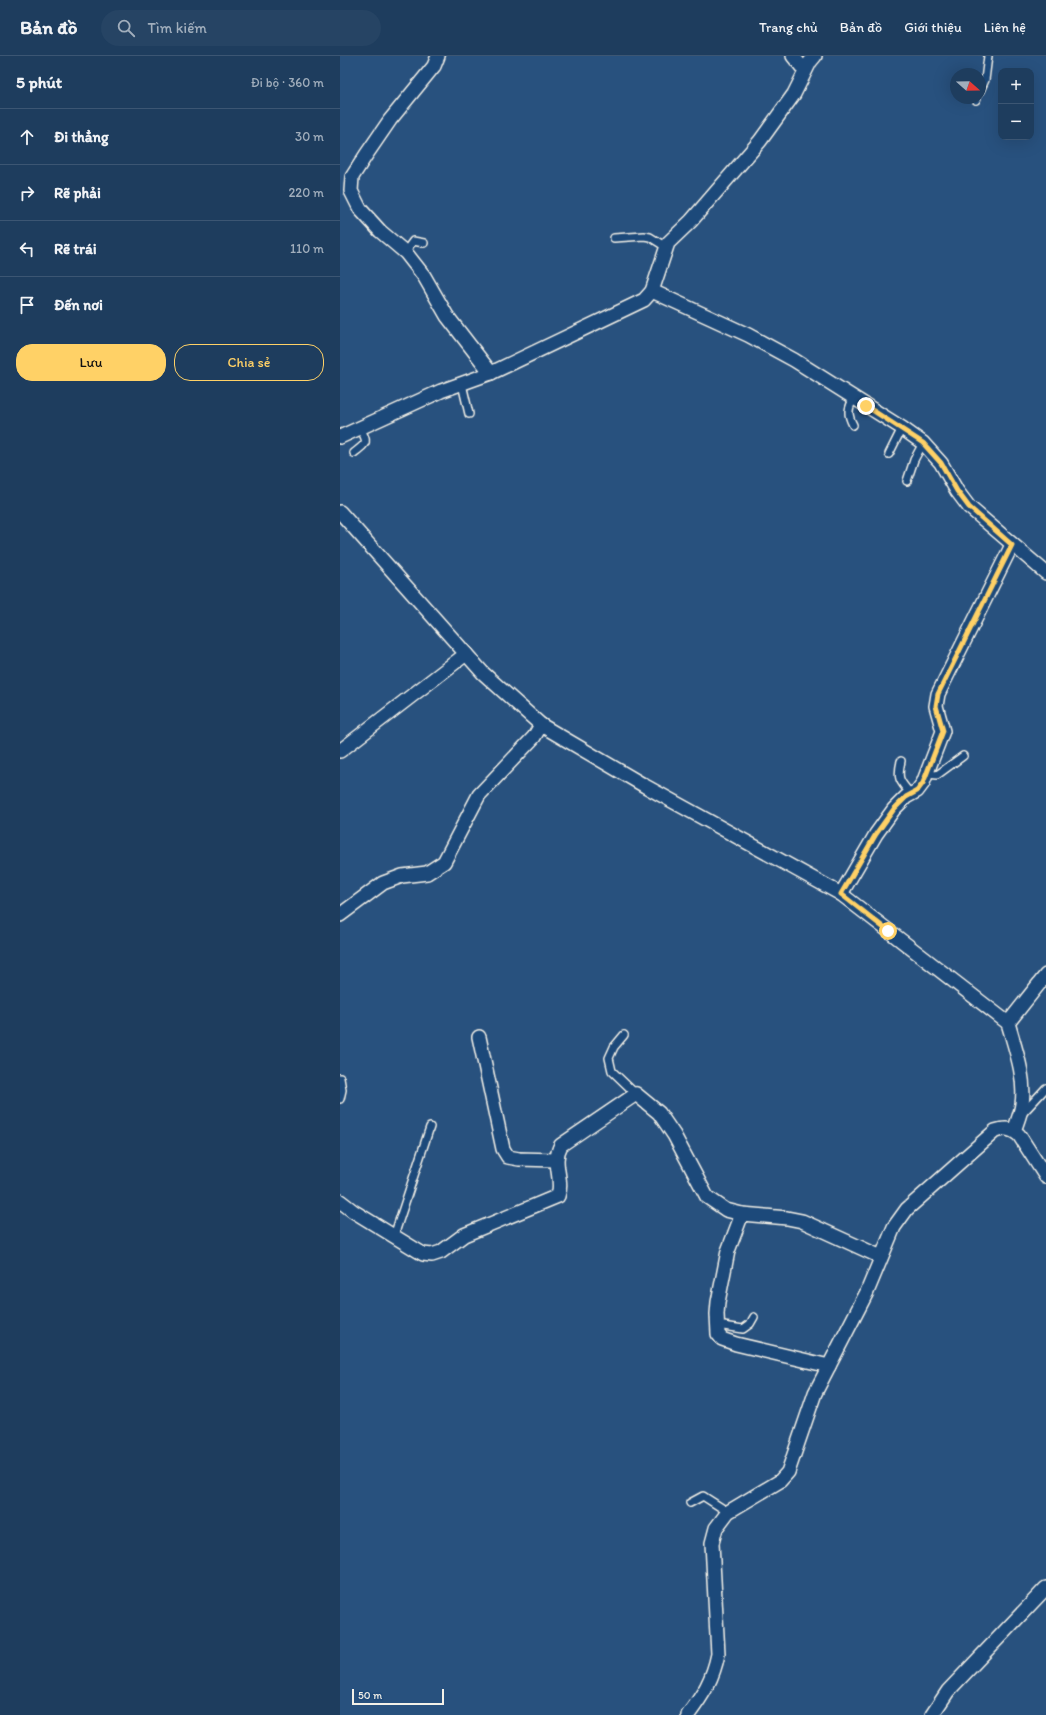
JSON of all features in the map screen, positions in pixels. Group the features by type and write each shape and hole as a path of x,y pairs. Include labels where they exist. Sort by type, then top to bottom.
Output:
{"street":[{"path":"438,56 434,66 390,120 352,177 351,191 360,209 380,231 405,252 424,276 448,316 491,373"},
{"path":"793,56 805,71"},
{"path":"340,437 441,391 491,373 644,300 652,291 668,243 691,221 760,141 794,94 805,71 815,56"},
{"path":"652,291 748,335 794,360 902,428 923,443 941,463 957,491 969,507 1046,573"},
{"path":"340,512 483,673 541,725 645,786 841,894 1008,1023 1018,1059 1022,1083 1022,1104 1016,1125 1046,1177"},
{"path":"841,894 876,834 894,809 906,797 917,791 923,783 943,731 936,706 938,694 1012,545"},
{"path":"340,750 466,654"},
{"path":"340,915 383,883 402,876 427,873 444,862 479,795 534,737 541,725"},
{"path":"1008,1023 1046,975"},
{"path":"479,1037 503,1149 508,1157 519,1159 556,1160"},
{"path":"340,1201 353,1211 423,1254 432,1255 441,1252 464,1235 558,1196 560,1190 556,1160 560,1145 636,1094 659,1113 674,1135 707,1198 726,1210 742,1214 802,1220 881,1258"},
{"path":"688,1715 704,1693 715,1671 718,1654 712,1543 716,1528 728,1512 780,1481 788,1472 815,1393 867,1292 894,1227 907,1209 995,1131 1016,1125"},
{"path":"742,1214 728,1251 718,1302 718,1334 722,1339 755,1349 829,1366"},
{"path":"932,1715 948,1691 1046,1588"}],"lane":[{"path":"986,72 988,56"},
{"path":"614,238 650,237 666,247"},
{"path":"405,252 414,241 424,243"},
{"path":"462,384 469,414"},
{"path":"853,425 848,414 854,398"},
{"path":"354,453 365,444 366,440 360,428"},
{"path":"889,454 902,428"},
{"path":"907,481 914,460 923,443"},
{"path":"927,774 936,775 963,756"},
{"path":"901,761 898,773 899,778 901,784 911,794"},
{"path":"624,1035 614,1047 609,1058 612,1072 636,1094"},
{"path":"340,1078 342,1090 340,1099"},
{"path":"1016,1125 1046,1088"},
{"path":"394,1236 430,1127"},
{"path":"717,1326 743,1329 750,1324 754,1317"},
{"path":"690,1502 703,1496 728,1512"}],"route":[{"path":"866,406 923,443 941,463 957,491 969,507 1012,545 938,694 936,706 943,731 923,783 917,791 906,797 894,809 876,834 841,894 888,931"}]}
